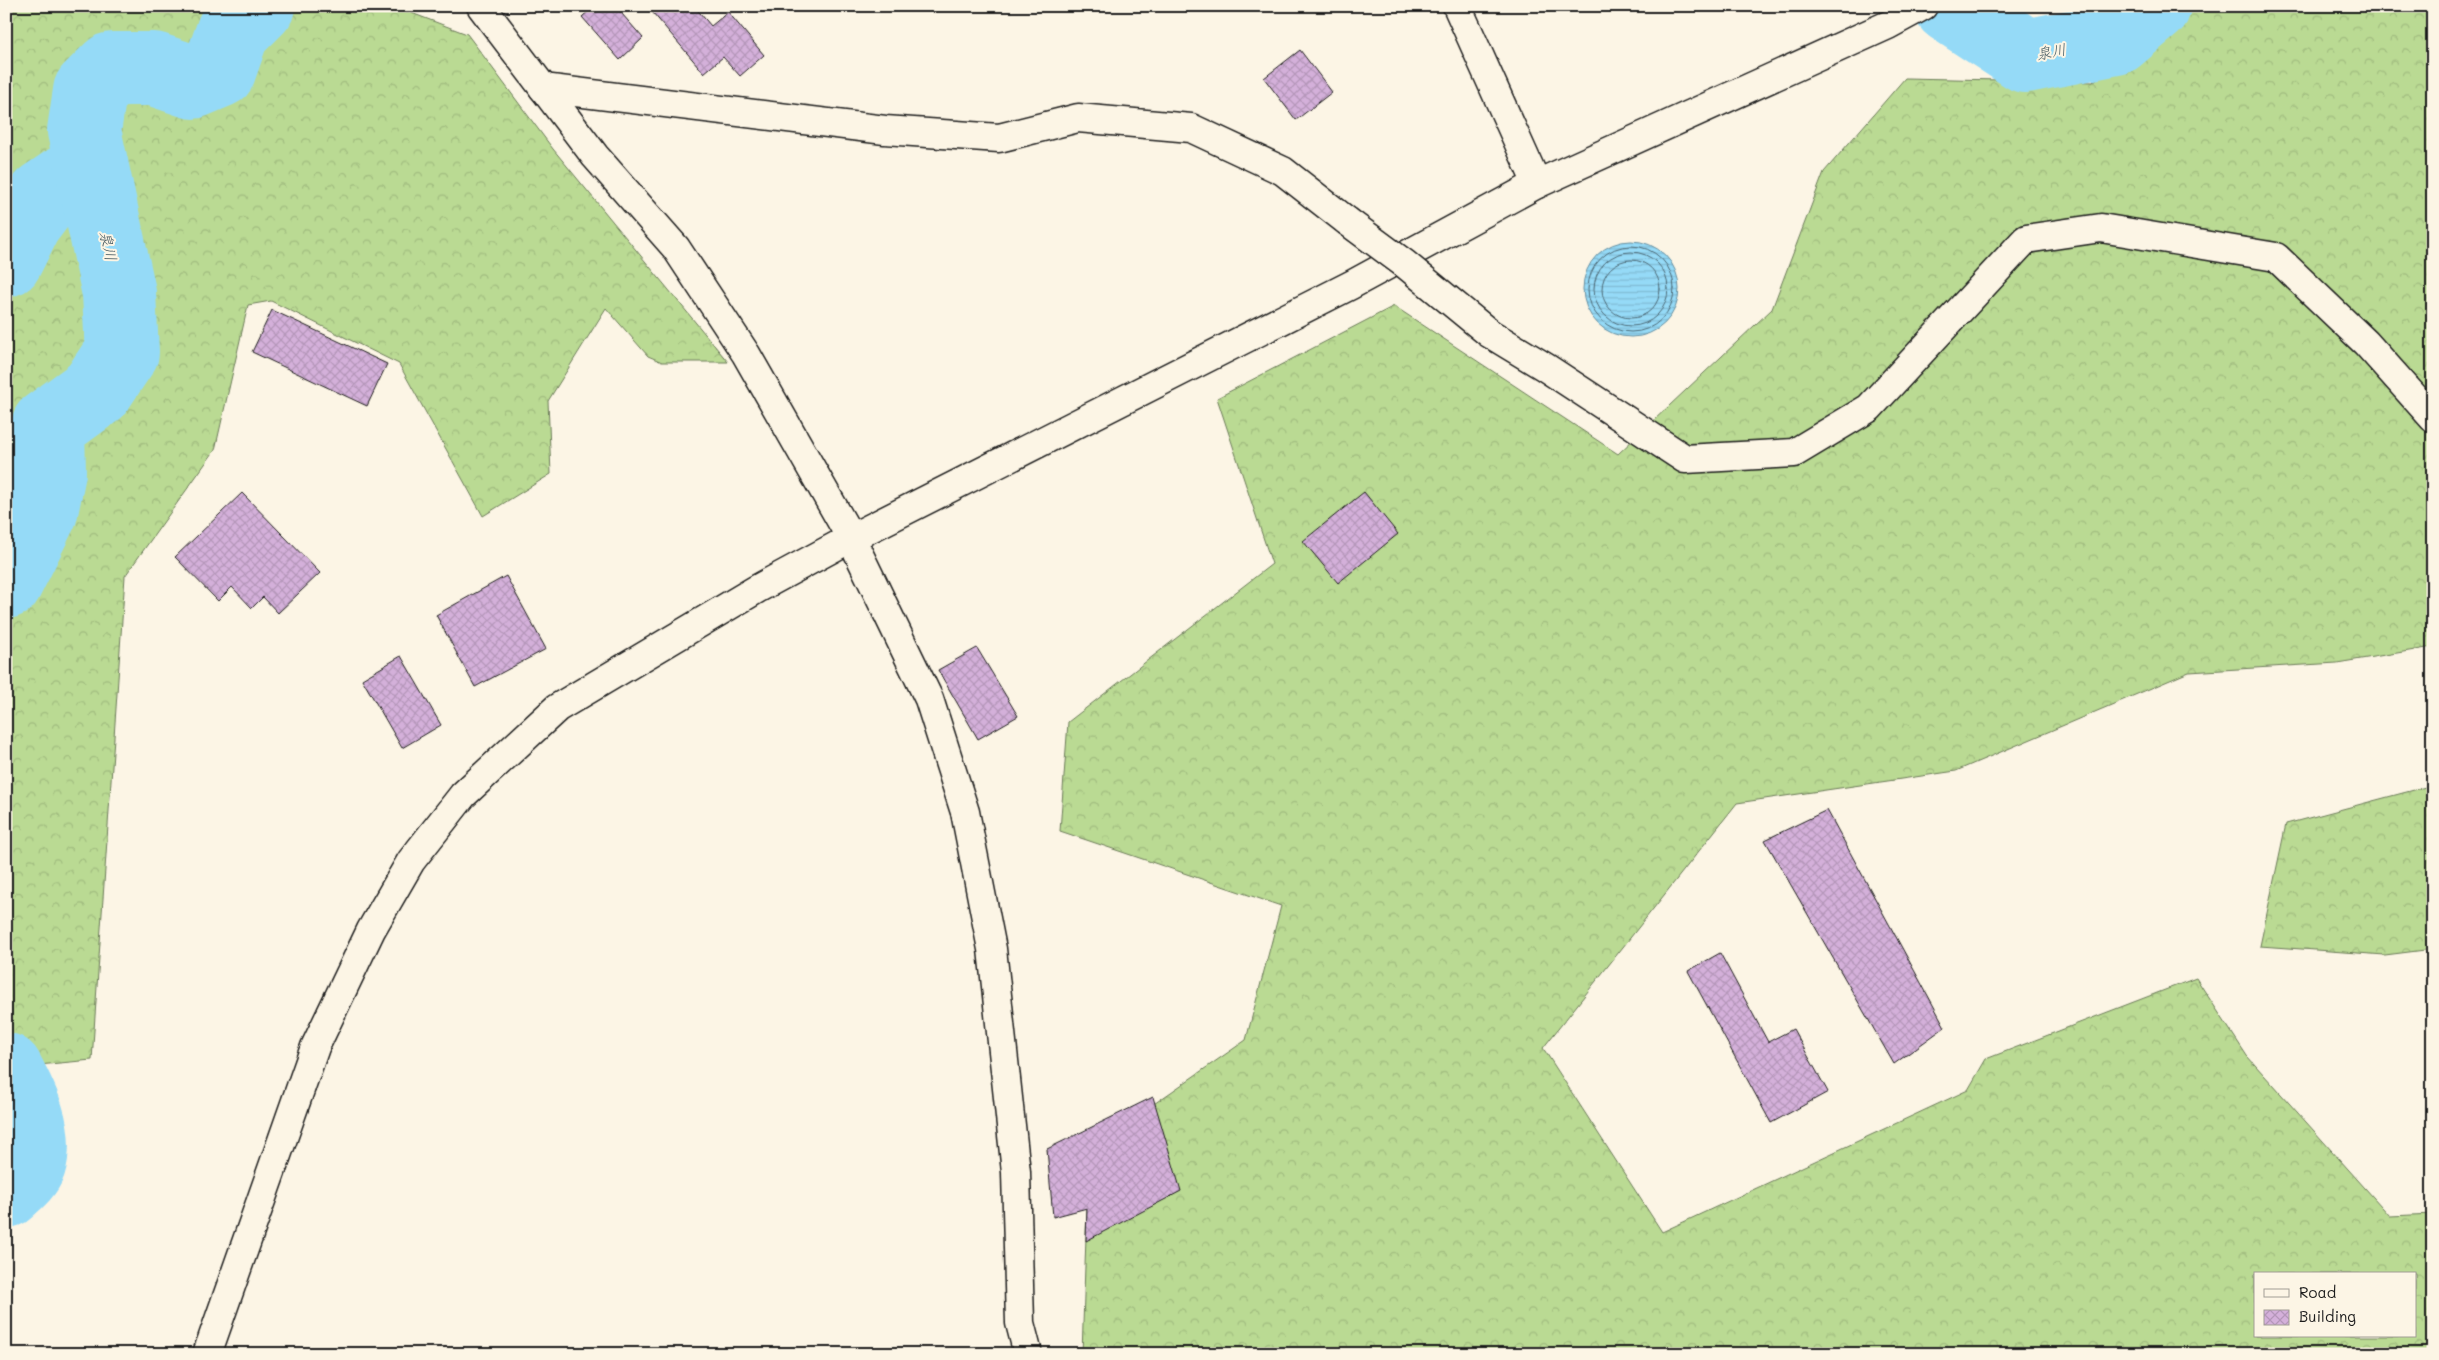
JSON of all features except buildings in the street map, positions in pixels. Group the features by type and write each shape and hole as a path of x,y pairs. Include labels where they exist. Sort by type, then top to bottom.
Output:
{"street":[{"path":"481,6 595,156 676,248 746,354 851,538 929,699 966,812 993,958 1016,1172 1020,1323 1028,1354"},
{"path":"1457,6 1537,184"},
{"path":"207,1354 315,1047 371,930 411,861 463,795 556,708 757,589 851,538 1351,285 1537,184 1888,24 1923,6"},
{"path":"543,88 885,130 999,138 1078,118 1191,128 1283,170 1489,333 1545,366 1685,459 1794,454 1869,408 2026,239 2102,228 2276,257 2366,344 2433,418"}],"green space":[{"path":"6,6 393,6 467,34 553,149 728,362 662,362 648,356 606,308 548,401 551,474 483,516 399,364 271,301 248,305 215,450 125,576 92,1060 6,1068"},
{"path":"2185,6 2433,6 2433,647 2337,663 2189,672 1956,771 1737,803 1543,1048 1662,1232 1968,1090 1986,1059 2196,978 2247,1056 2390,1216 2433,1214 2433,1354 1082,1354 1089,1149 1246,1040 1281,906 1060,831 1068,722 1272,564 1217,398 1394,306 1618,454 1772,309 1824,172 1905,78 2093,82"},
{"path":"2433,785 2433,949 2385,955 2260,946 2286,824"}],"water":[{"path":"1631,241 1649,244 1665,255 1676,271 1679,289 1676,307 1665,323 1649,334 1631,337 1613,334 1597,323 1586,307 1583,289 1586,271 1597,255 1613,244"}],"waterway":[{"name":"泉川","path":"6,582 41,512 49,472 48,426 96,391 122,352 119,293 84,131 90,91 112,69 154,69 193,82 219,71 233,31 258,6"},
{"name":"泉川","path":"1950,6 2026,56 2116,38 2154,6"},
{"path":"6,260 25,222 44,197 91,165"},
{"name":"泉川","path":"6,1070 23,1104 32,1141 29,1165 6,1191"}]}
